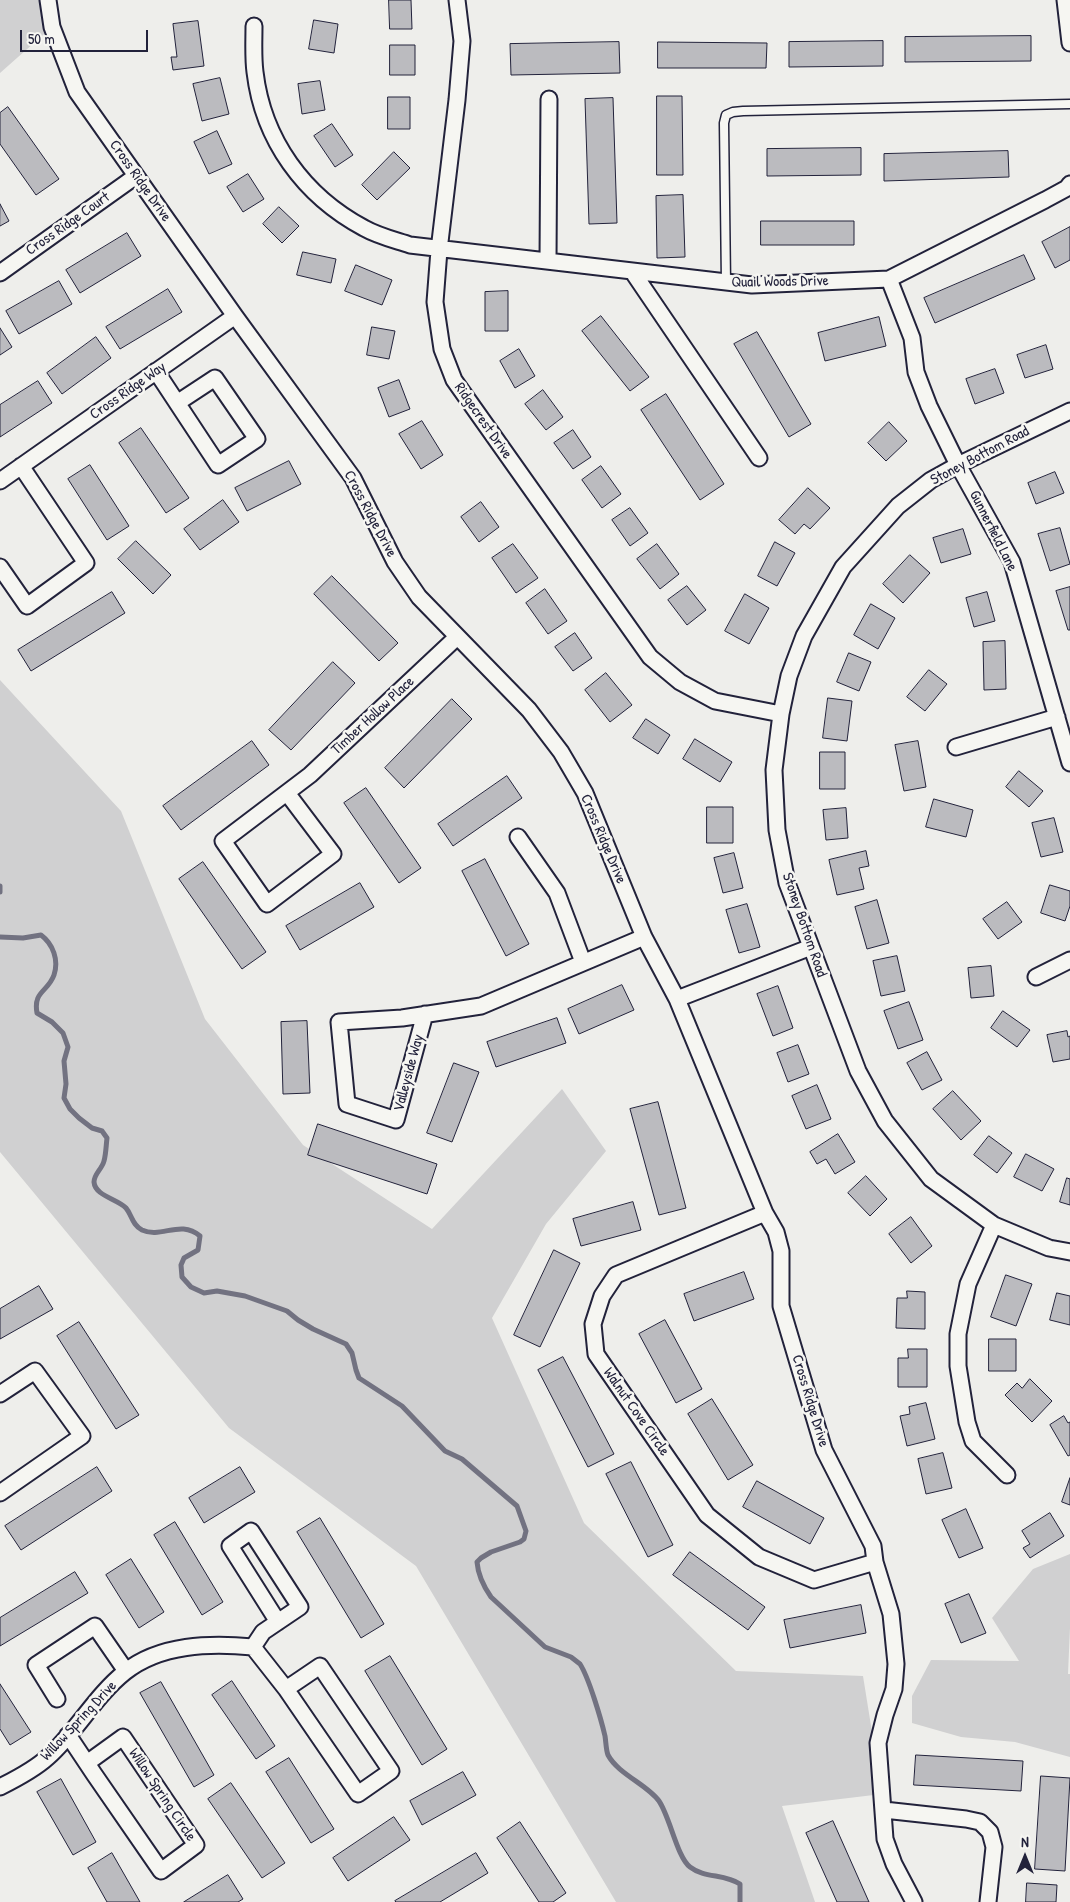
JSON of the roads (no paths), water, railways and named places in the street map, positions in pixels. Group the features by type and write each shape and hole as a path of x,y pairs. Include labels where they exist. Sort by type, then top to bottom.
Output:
{"street":[{"name":"Cross Ridge Drive","path":"48,0 52,27 77,92 235,316 353,478 395,562 419,598 529,710 561,752 585,793 644,937 677,999 765,1214 776,1232 781,1251 781,1306 824,1450 873,1546 875,1562 891,1614 896,1664 894,1690 878,1743 886,1839 894,1864 914,1902"},
{"name":"Ridgecrest Drive","path":"457,0 462,41 439,250 436,302 442,349 454,380 650,657 680,682 715,701 781,714"},
{"path":"1065,0 1070,43"},
{"name":"Quail Woods Drive","path":"254,26 254,71 261,104 276,144 300,178 330,208 365,229 410,245 439,250 752,285 889,279 1045,200 1067,188 1070,184"},
{"path":"548,261 549,100"},
{"name":"Cross Ridge Court","path":"0,272 136,176"},
{"path":"632,271 759,458"},
{"name":"Gunnerfield Lane","path":"889,279 912,338 916,372 929,406 958,465 1012,562 1070,763"},
{"name":"Cross Ridge Way","path":"0,481 235,316"},
{"path":"156,372 218,465 257,439 215,378 177,403"},
{"name":"Stoney Bottom Road","path":"1070,411 931,480 898,506 843,567 804,636 789,676 781,714 774,770 777,830 787,883 858,1071 885,1122 931,1179 994,1225 1049,1248 1070,1252"},
{"path":"0,567 27,606 86,563 21,466"},
{"name":"Timber Hollow Place","path":"287,793 333,854 267,904 224,841 310,775 457,637"},
{"path":"956,747 1057,717"},
{"path":"518,837 557,893 583,962"},
{"name":"Valleyside Way","path":"425,1014 396,1120 347,1104 339,1022 425,1014 481,1006 644,937"},
{"path":"677,999 811,947"},
{"path":"1036,977 1070,960"},
{"name":"Walnut Cove Circle","path":"765,1214 616,1275 602,1296 593,1324 596,1354 707,1514 759,1557 814,1580 875,1562"},
{"path":"994,1225 968,1284 958,1334 958,1366 967,1422 973,1441 1007,1475"},
{"path":"0,1394 35,1371 82,1436 0,1493"},
{"path":"278,1622 230,1546 251,1531 300,1607 278,1622 263,1632 253,1647 286,1690 358,1794 391,1771 320,1666 286,1690"},
{"path":"57,1699 36,1665 95,1626 126,1671"},
{"name":"Willow Spring Drive","path":"0,1787 48,1757 105,1691 126,1671 155,1655 192,1647 222,1644 253,1647"},
{"name":"Willow Spring Circle","path":"68,1736 161,1871 196,1845 123,1737 87,1763"},
{"path":"884,1810 980,1822 990,1832 994,1847 988,1902"}],"lane":[{"path":"726,283 724,123 726,115 743,111 1070,104"}],"waterway":[{"path":"0,886 0,892"},
{"path":"0,937 23,938 41,935 49,943 54,953 56,964 54,975 37,1000 37,1013 52,1022 63,1033 68,1047 64,1061 66,1084 64,1098 70,1109 92,1128 102,1131 107,1138 104,1161 94,1179 95,1187 98,1191 126,1208 136,1225 142,1230 157,1232 185,1229 193,1231 200,1236 198,1250 184,1258 181,1265 182,1277 191,1287 204,1293 217,1291 245,1296 287,1311 313,1329 346,1344 352,1353 359,1378 402,1406 445,1451 462,1459 517,1506 526,1531 524,1539 491,1552 477,1562 480,1576 486,1589 491,1597 545,1647 571,1657 580,1664 598,1709 608,1755 619,1768 659,1801 685,1862 702,1873 740,1884 740,1902"}]}
